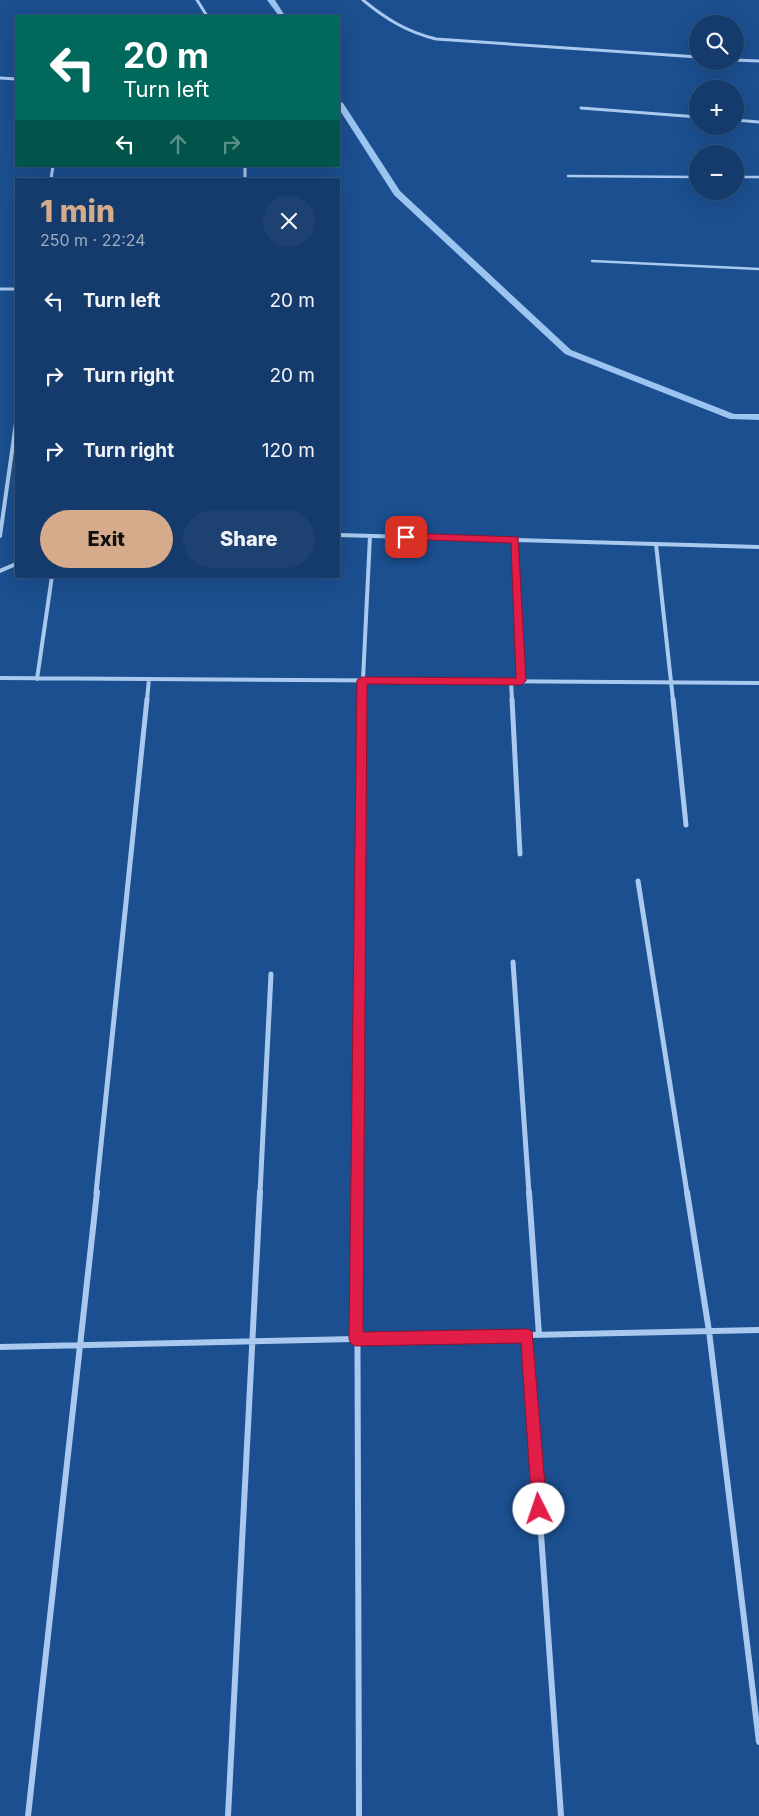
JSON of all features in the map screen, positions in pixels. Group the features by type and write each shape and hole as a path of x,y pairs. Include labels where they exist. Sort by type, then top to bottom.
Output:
{"street":[{"path":"197,0 206,15"},
{"path":"363,0 389,22 411,34 436,38 689,56"},
{"path":"744,60 759,61"},
{"path":"0,78 15,79"},
{"path":"581,108 689,116"},
{"path":"744,121 759,122"},
{"path":"0,289 15,289"},
{"path":"0,536 15,430"},
{"path":"340,535 759,547"},
{"path":"359,1816 356,1339 362,680 370,536"},
{"path":"515,540 521,681"},
{"path":"656,544 686,825"},
{"path":"0,571 15,564"},
{"path":"37,679 52,578"},
{"path":"0,678 759,682"},
{"path":"28,1816 81,1345 149,679"},
{"path":"511,682 520,854"},
{"path":"638,881 708,1331 759,1742"},
{"path":"513,962 539,1335"},
{"path":"228,1816 270,974"},
{"path":"0,1347 759,1330"},
{"path":"527,1336 561,1816"}],"lane":[{"path":"568,176 689,177"},
{"path":"744,177 759,177"},
{"path":"592,261 759,269"}],"waterway":[{"path":"271,0 281,15"},
{"path":"340,105 397,193 568,352 733,417 759,417"}],"route":[{"path":"406,537 515,540 521,681 362,680 356,1339 527,1336 539,1509"}]}
